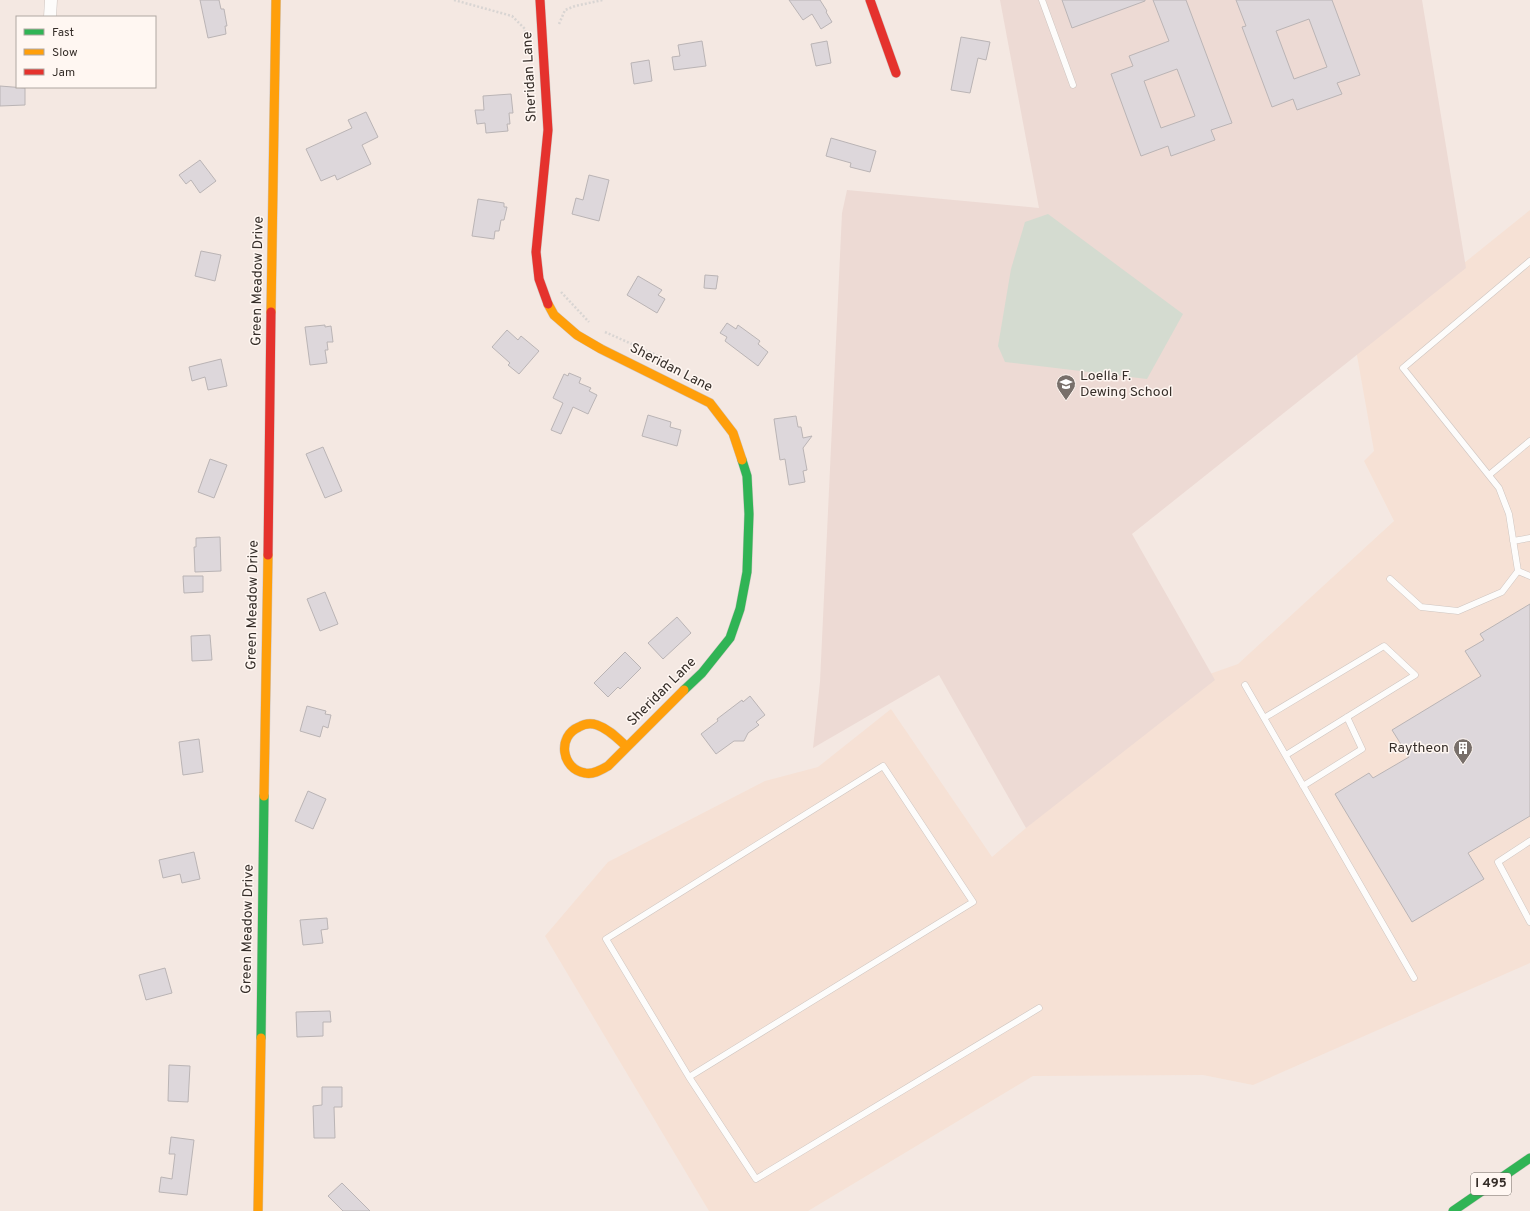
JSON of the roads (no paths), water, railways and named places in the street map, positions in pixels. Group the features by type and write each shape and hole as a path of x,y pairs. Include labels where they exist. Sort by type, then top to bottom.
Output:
{"main road":[{"name":"Green Meadow Drive","path":"258,1211 276,0"},
{"name":"Sheridan Lane","path":"540,0 548,130 536,252 539,279 545,300 554,315 577,335 601,349 710,403 733,433 747,476 749,514 747,572 740,609 730,638 702,673 627,747 602,771 590,774 578,771 566,760 564,752 568,735 581,725 590,724 598,725 605,729 627,747"},
{"path":"870,0 896,74"},
{"name":"I 495","path":"1453,1211 1530,1158"}],"street":[{"path":"50,16 51,0"}],"lane":[{"path":"1042,0 1073,85"},
{"path":"1390,579 1421,607 1458,611 1502,592 1518,571 1509,514 1499,488 1403,368 1530,261"},
{"path":"1489,475 1530,441"},
{"path":"1513,541 1530,538"},
{"path":"1518,571 1530,576"},
{"path":"1264,718 1384,646 1415,675 1286,756"},
{"path":"1245,685 1414,978"},
{"path":"1303,786 1362,749 1346,718"},
{"path":"689,1077 972,902 883,766 606,939 689,1077 756,1179 1039,1008"},
{"path":"1530,841 1498,862 1530,922"}],"place":[{"name":"Loella F. Dewing School","path":"1066,401"},
{"name":"Raytheon","path":"1463,765"}]}
